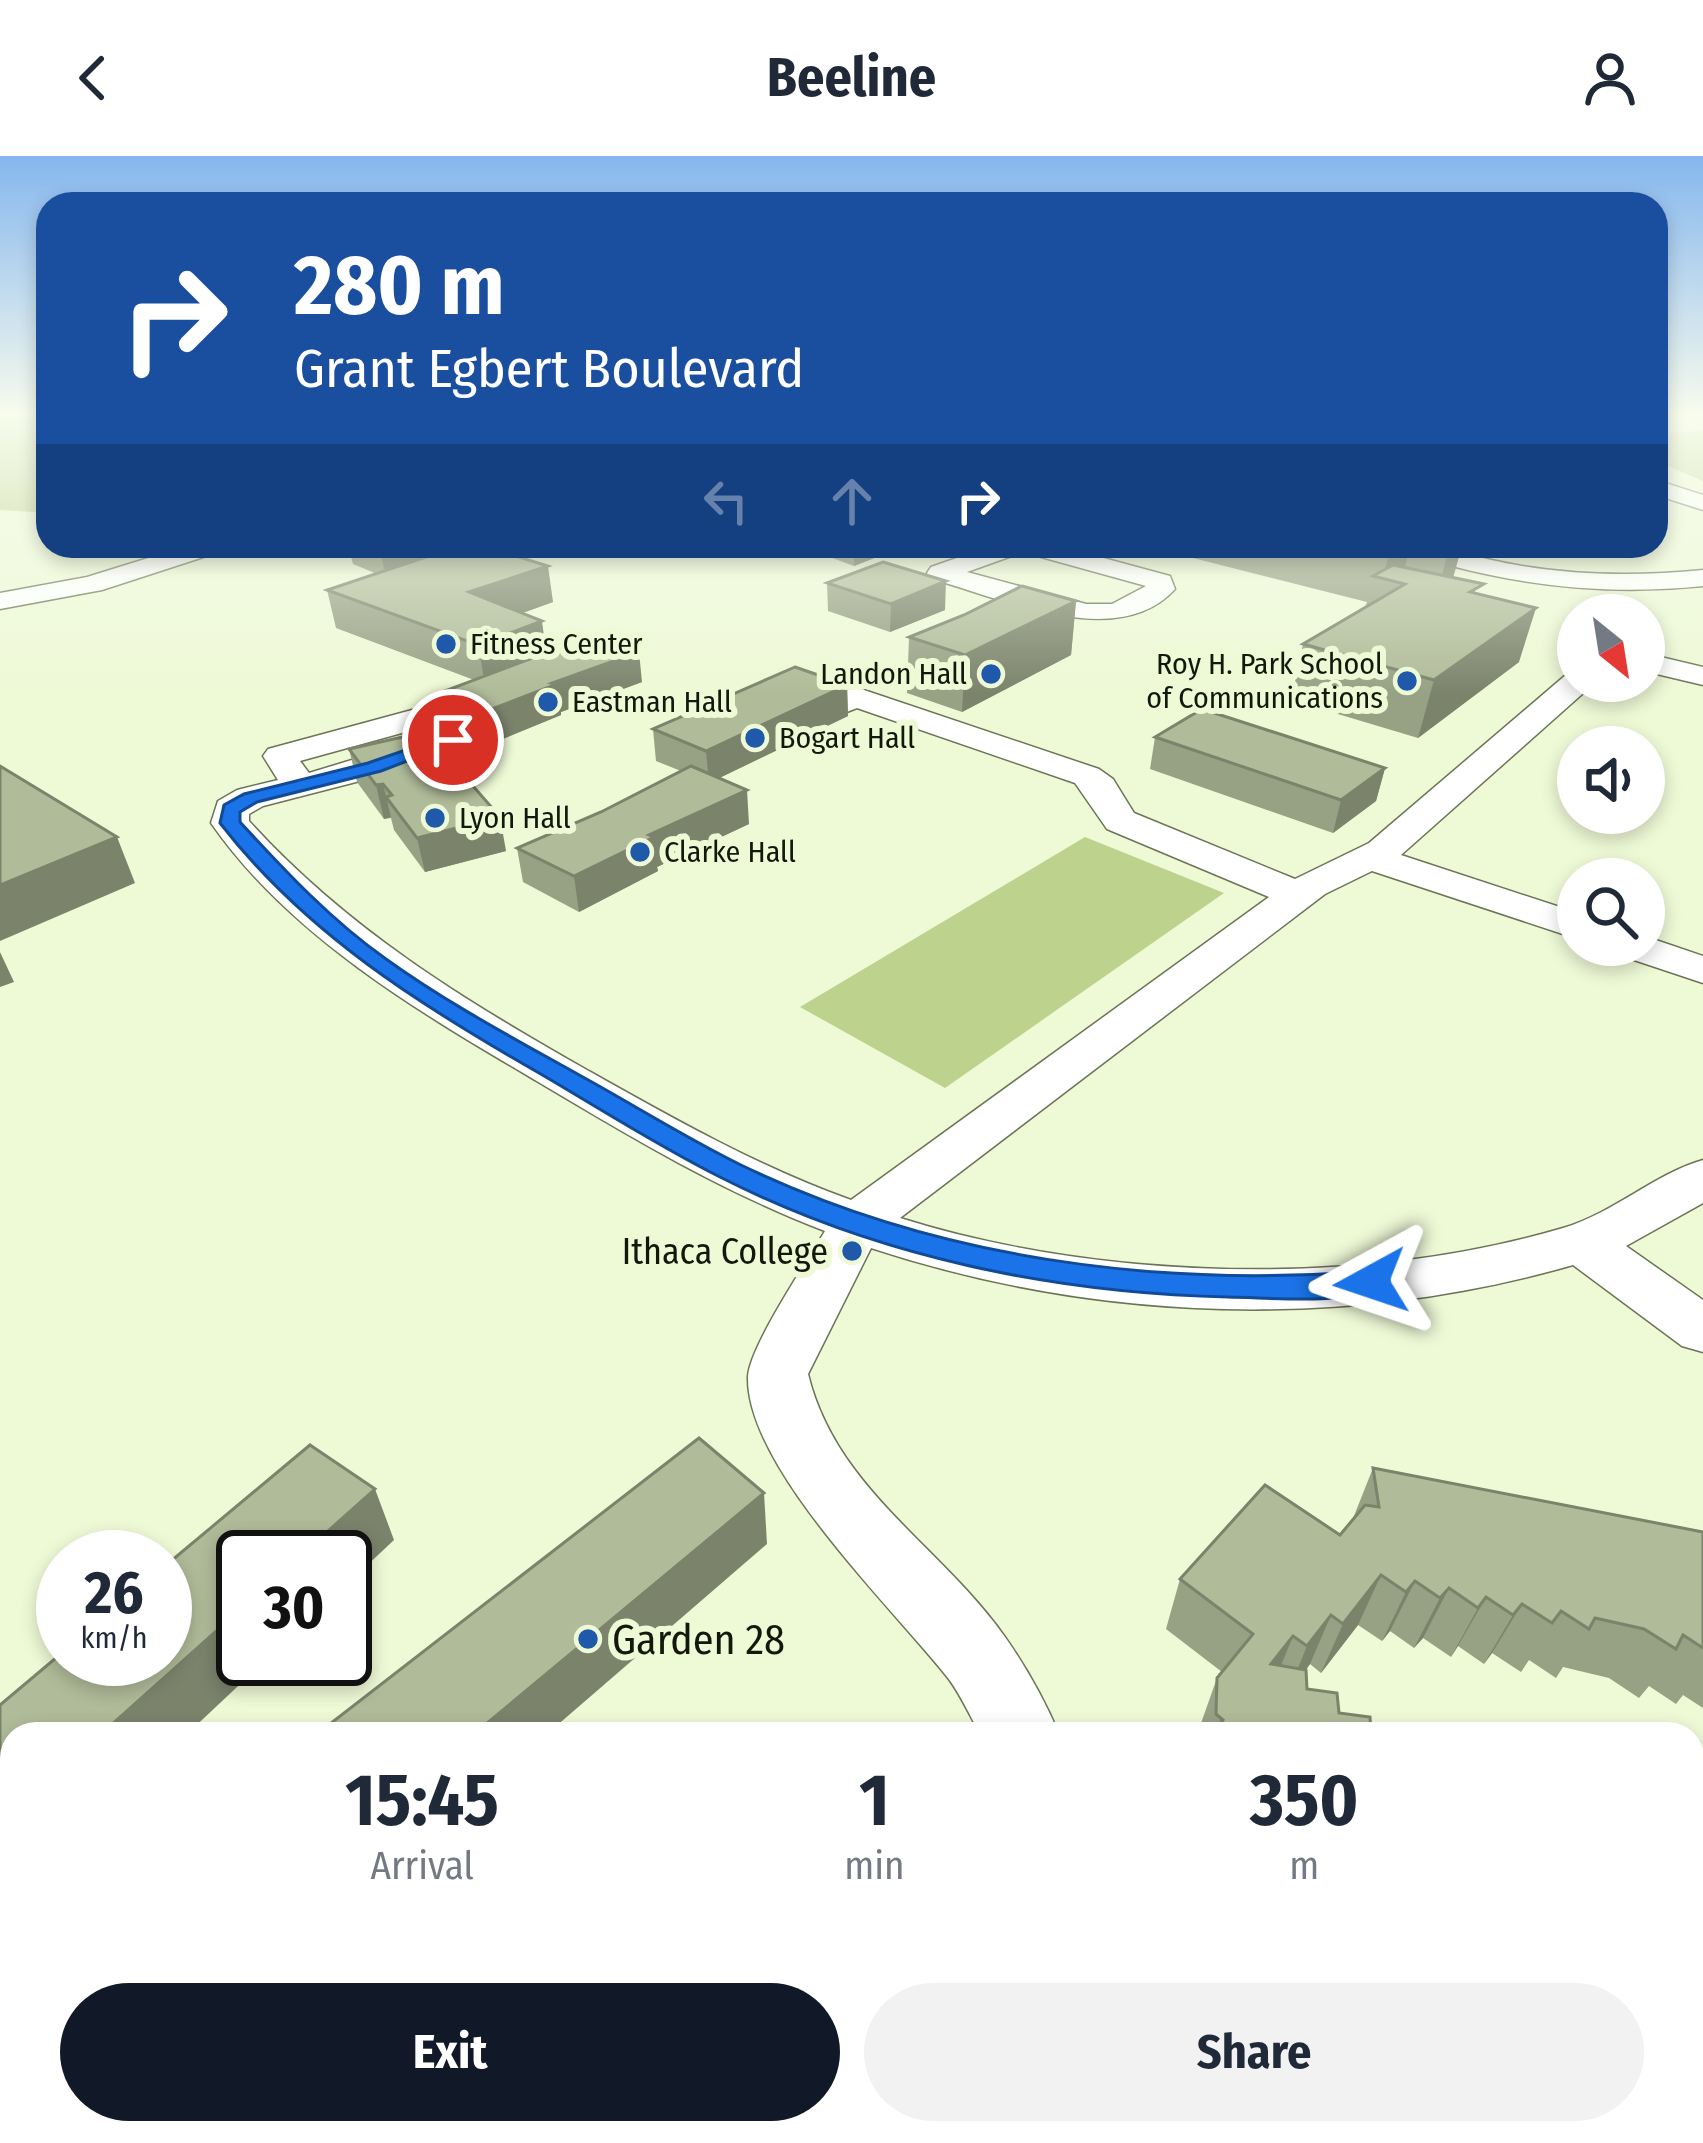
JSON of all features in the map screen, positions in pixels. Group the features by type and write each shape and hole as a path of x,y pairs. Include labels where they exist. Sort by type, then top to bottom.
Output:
{"street":[{"path":"0,601 92,584 175,558"},
{"path":"982,558 940,573 1085,612 1117,613 1161,589 1161,582 1081,558"},
{"path":"1110,565 1124,558"},
{"path":"1456,558 1510,573 1614,583 1703,578"},
{"path":"1614,583 1625,594"},
{"path":"1665,667 1703,676"},
{"path":"829,710 855,697 1087,776 1120,821 1298,895"},
{"path":"1014,1722 977,1660 820,1479 788,1419 778,1374 806,1312 858,1222 1298,895 1383,850 1557,699"},
{"path":"299,785 239,802 228,814 230,823 301,901 377,964 470,1023 714,1162 858,1222 974,1258 1082,1276 1191,1285 1302,1288 1406,1280 1482,1270 1582,1243 1626,1225 1703,1178"},
{"path":"1368,857 1557,920"},
{"path":"1665,957 1703,970"},
{"path":"1582,1243 1703,1330"}],"green space":[{"path":"1085,837 1224,893 945,1088 800,1007"}],"building":[{"path":"423,558 522,558 548,566 469,592 542,621 478,645 327,590"},
{"path":"883,562 946,581 891,604 827,583"},
{"path":"1393,565 1484,584 1470,592 1536,608 1434,680 1303,644 1405,584 1373,576"},
{"path":"1022,586 1076,601 965,655 909,637 964,615"},
{"path":"594,635 639,652 487,711 442,692"},
{"path":"795,667 847,685 706,751 653,729"},
{"path":"1202,709 1385,768 1341,800 1155,737"},
{"path":"425,732 455,767 449,768 459,779 466,778 500,817 417,838 386,797 392,795 383,784 376,785 349,749"},
{"path":"0,766 117,837 0,885"},
{"path":"691,766 747,790 574,876 517,848 601,812"},
{"path":"699,1438 764,1493 488,1722 332,1722"},
{"path":"310,1445 375,1489 329,1530 216,1530 216,1631 192,1653 192,1543"},
{"path":"1373,1468 1703,1532 1703,1648 1683,1635 1676,1649 1644,1629 1595,1618 1589,1629 1561,1611 1552,1623 1522,1604 1513,1615 1486,1597 1478,1608 1449,1588 1440,1598 1415,1581 1406,1592 1381,1575 1343,1624 1331,1615 1307,1646 1293,1636 1271,1664 1306,1670 1307,1689 1337,1693 1339,1713 1370,1717 1370,1722 1221,1722 1216,1714 1217,1678 1253,1634 1180,1579 1265,1485 1340,1535 1365,1505 1379,1507"},
{"path":"36,1675 36,1686 155,1686 114,1722 0,1722 0,1705"}],"place":[{"name":"Fitness Center","path":"446,644"},
{"name":"Landon Hall","path":"991,674"},
{"name":"Roy H. Park School of Communications","path":"1407,681"},
{"name":"Eastman Hall","path":"548,702"},
{"name":"Bogart Hall","path":"755,738"},
{"name":"Lyon Hall","path":"435,818"},
{"name":"Clarke Hall","path":"640,852"},
{"name":"Ithaca College","path":"852,1251"},
{"name":"Garden 28","path":"588,1639"}],"route":[{"path":"453,740 375,767 239,802 228,814 230,823 301,901 377,964 470,1023 732,1172 858,1222 974,1258 1082,1276 1191,1285 1302,1288 1371,1282"}]}
